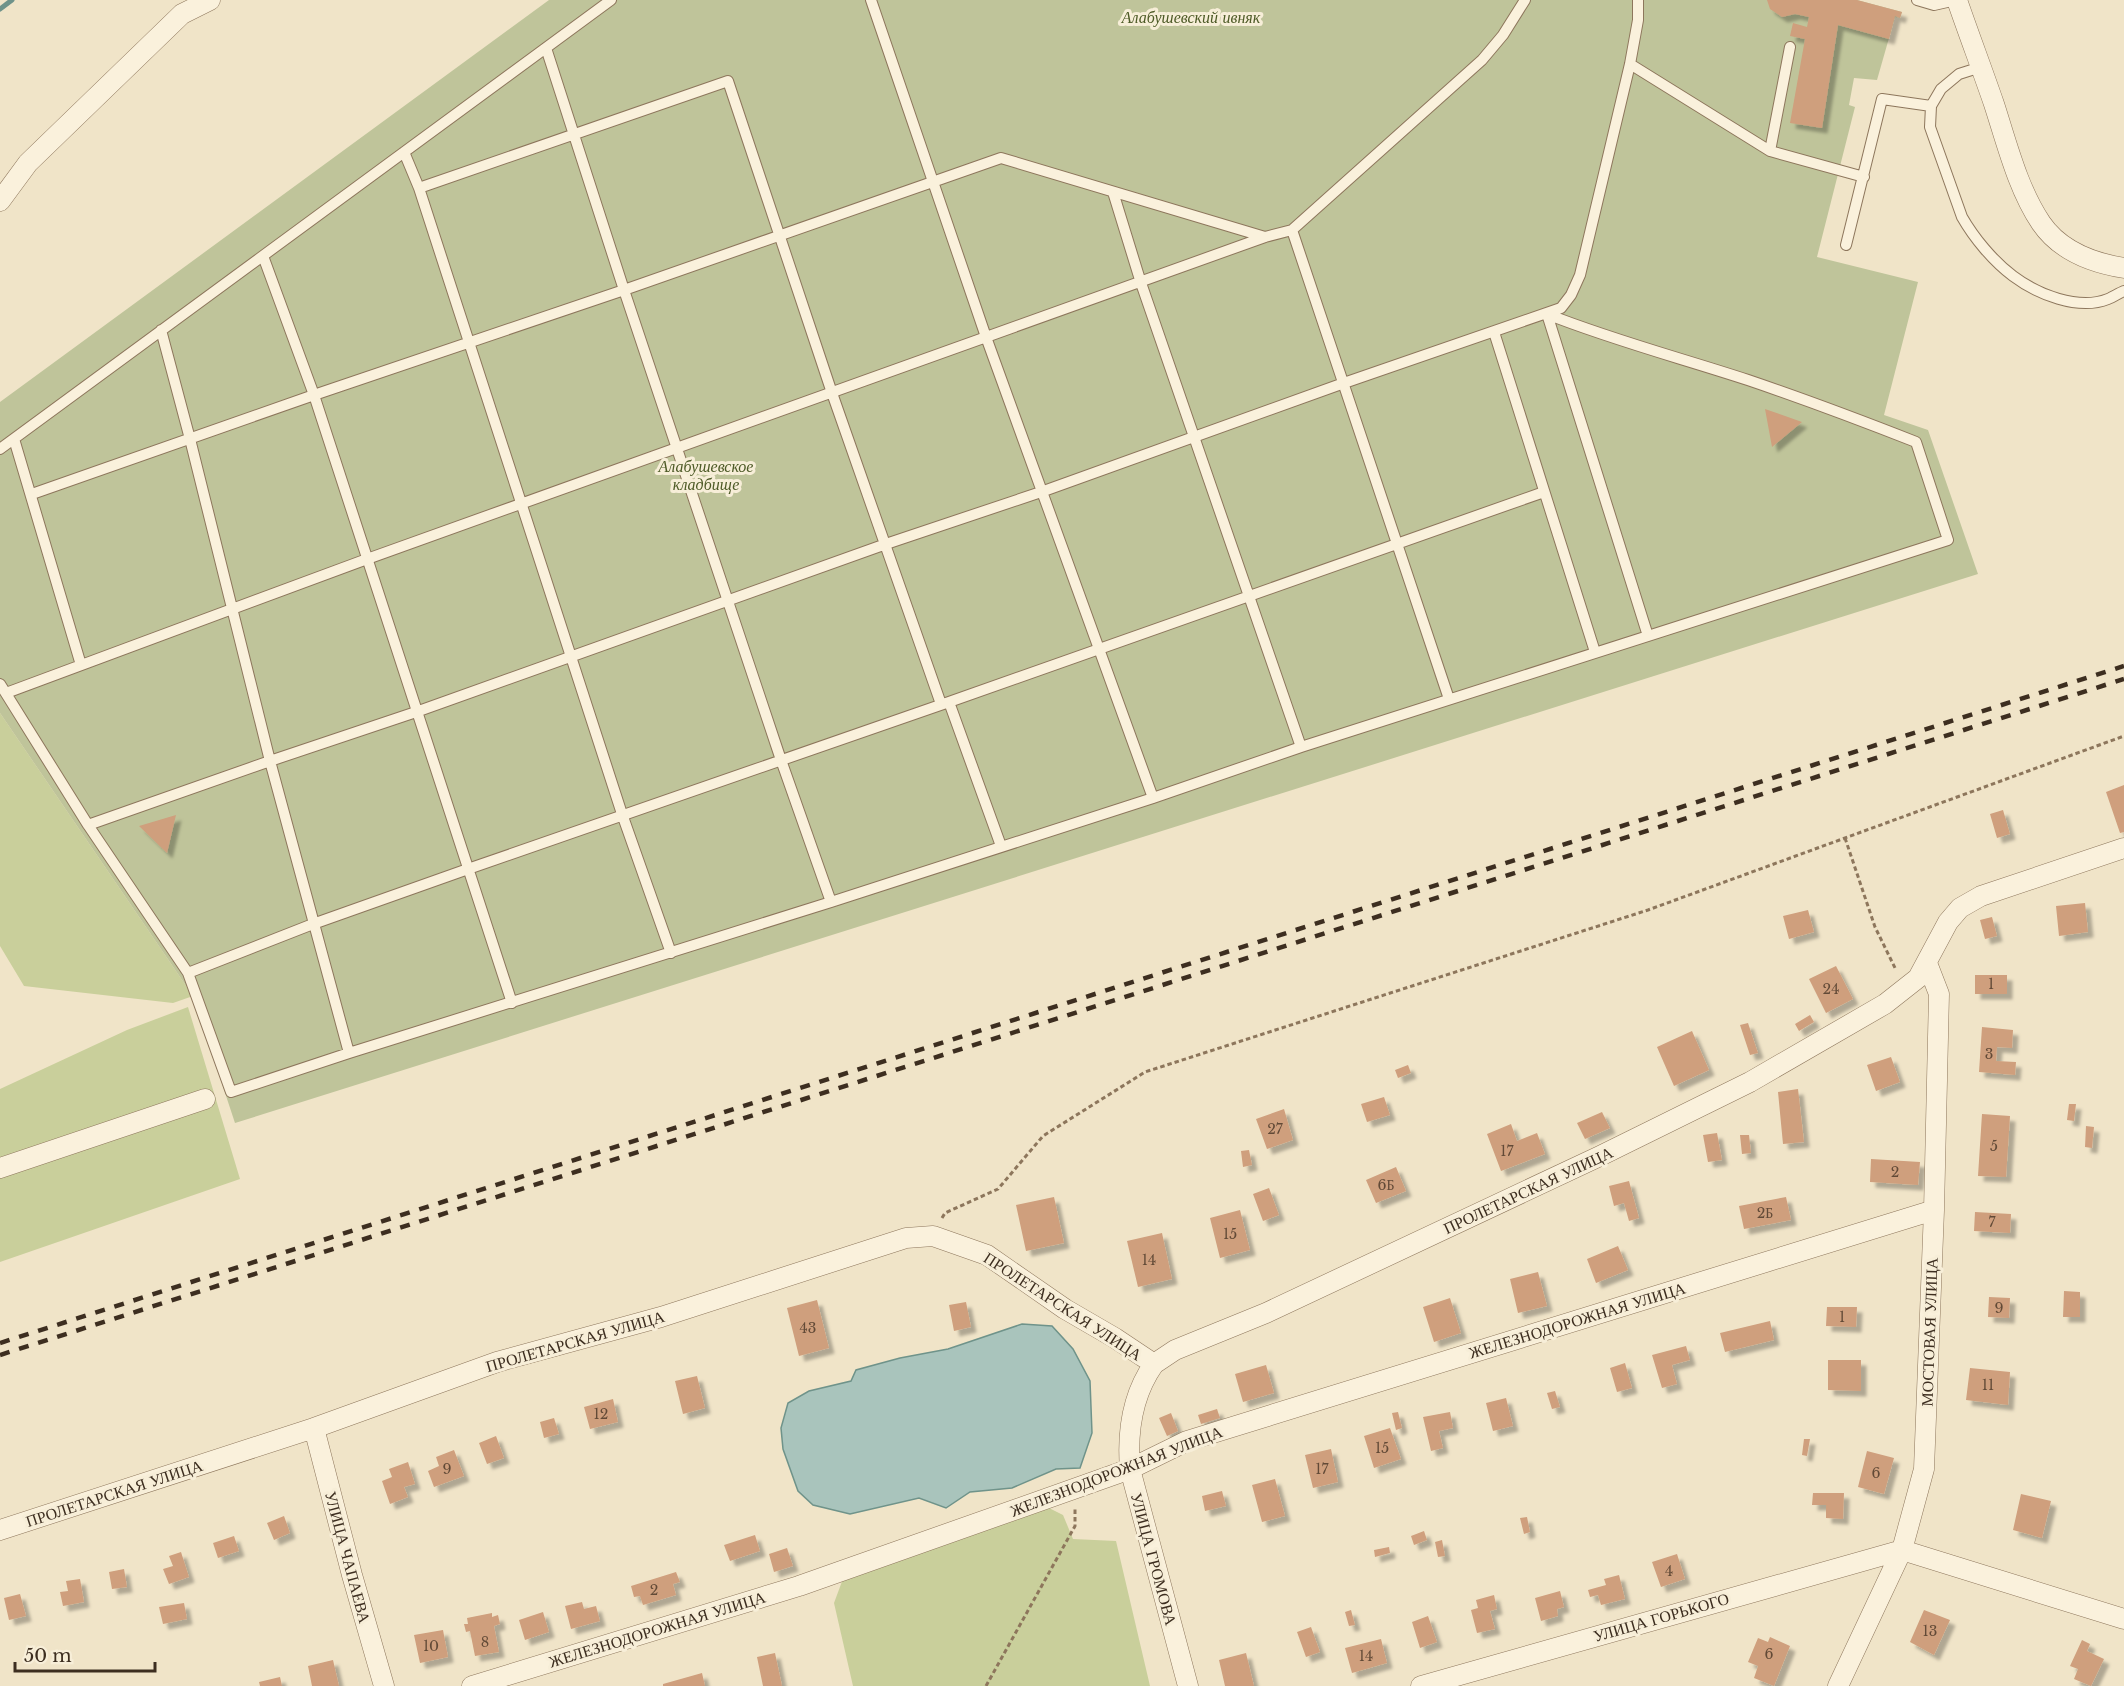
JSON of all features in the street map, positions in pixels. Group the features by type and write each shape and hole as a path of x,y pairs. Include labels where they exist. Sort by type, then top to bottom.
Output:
{"street":[{"path":"0,201 28,163 182,14 210,0"},
{"path":"1956,0 2009,153 2042,225 2061,244 2085,258 2108,266 2124,268"},
{"name":"ПРОЛЕТАРСКАЯ УЛИЦА","path":"0,1530 314,1428 496,1362 661,1317 906,1238 933,1236 987,1255 1065,1309 1154,1364 1175,1350 1266,1313 1600,1156 1750,1082 1885,1004 1918,978 1948,922 1960,908 1981,896 2124,848"},
{"name":"МОСТОВАЯ УЛИЦА","path":"1838,1686 1902,1550 1924,1469 1934,1210 1939,994 1927,963"},
{"path":"0,1168 205,1100"},
{"name":"ЖЕЛЕЗНОДОРОЖНАЯ УЛИЦА","path":"472,1686 799,1586 1130,1469 1187,1441 1934,1210"},
{"name":"УЛИЦА ГРОМОВА","path":"1154,1364 1142,1381 1132,1415 1129,1446 1130,1469 1188,1686"},
{"name":"УЛИЦА ЧАПАЕВА","path":"314,1428 352,1575 384,1686"},
{"path":"1902,1550 2124,1619"},
{"name":"УЛИЦА ГОРЬКОГО","path":"1421,1686 1902,1550"}],"lane":[{"path":"0,449 610,0"},
{"path":"871,0 986,337 1153,798"},
{"path":"1525,0 1503,35 1482,60 1292,230 1265,237 367,559 81,665 3,689 88,825 188,973 231,1092 831,902 1449,699 1948,540 1916,442 1797,397 1585,329 1547,314"},
{"path":"88,825 416,712 886,544 1041,492 1561,308 1571,296 1580,274 1629,64 1638,20 1638,0"},
{"path":"1917,0 1934,5 1956,0"},
{"path":"1770,151 1790,47"},
{"path":"546,48 624,291 831,902"},
{"path":"1629,64 1770,151 1864,177"},
{"path":"1981,67 1959,74 1941,89 1931,106 1930,127 1962,217 1969,229 2012,275 2032,287 2081,303 2107,300 2124,291"},
{"path":"419,188 728,81 778,236 886,544 945,703 1002,846"},
{"path":"1846,245 1882,99 1931,106"},
{"path":"404,152 419,188 622,814 670,953"},
{"path":"32,494 314,395 624,291 1001,158 1265,237"},
{"path":"1113,192 1141,283 1301,747"},
{"path":"1292,230 1449,699"},
{"path":"263,256 314,395 512,1003"},
{"path":"1547,314 1648,636"},
{"path":"161,330 270,761 349,1053"},
{"path":"1494,332 1595,652"},
{"path":"15,439 81,665"},
{"path":"188,973 313,924 468,868 1396,546 1544,492"}],"path":[{"path":"933,1236 945,1213 998,1189 1043,1136 1145,1072 1648,910 2124,736"},
{"path":"1845,838 1875,927 1906,987"},
{"path":"986,1686 1075,1526 1074,1488"}],"green space":[{"name":"Алабушевское кладбище","path":"549,0 1857,0 1902,12 1900,18 1895,17 1877,80 1854,78 1849,105 1855,107 1817,257 1918,282 1884,415 1928,430 1978,574 235,1123 193,996 0,713 0,402"},
{"path":"0,713 193,996 173,1003 24,986 0,946"},
{"path":"188,1007 240,1179 0,1262 0,1089 127,1030"},
{"path":"1049,1508 1063,1515 1073,1539 1116,1541 1150,1686 853,1686 834,1603 847,1568"}],"water":[{"path":"1022,1324 1052,1326 1073,1349 1090,1381 1092,1433 1080,1468 1056,1469 1012,1488 970,1492 946,1508 919,1498 850,1514 813,1505 798,1491 783,1449 781,1428 788,1403 809,1391 851,1381 856,1370 900,1358 948,1349"}],"building":[{"path":"1767,0 1857,0 1902,12 1900,18 1895,16 1889,39 1838,25 1822,128 1790,123 1805,39 1790,36 1793,23 1807,27 1809,17 1795,14 1782,17 1770,9"},
{"path":"1765,409 1802,422 1772,447"},
{"path":"2124,785 2124,832 2120,833 2106,792"},
{"path":"2003,810 2010,834 1997,838 1990,814"},
{"path":"176,815 167,853 139,826"},
{"path":"2085,903 2088,932 2059,936 2056,906"},
{"path":"1808,910 1814,932 1789,939 1783,916"},
{"path":"1992,917 1997,936 1985,939 1980,920"},
{"path":"1836,966 1853,999 1826,1013 1809,979"},
{"path":"1975,975 2007,975 2007,994 1975,994"},
{"path":"1810,1015 1814,1022 1799,1031 1795,1024"},
{"path":"1748,1023 1758,1053 1750,1055 1740,1025"},
{"path":"1982,1027 2013,1030 2012,1048 1997,1047 1996,1061 2016,1062 2015,1075 1979,1072"},
{"path":"1692,1031 1709,1070 1674,1086 1657,1047"},
{"path":"1891,1057 1900,1082 1876,1091 1867,1065"},
{"path":"1408,1065 1411,1073 1398,1078 1395,1070"},
{"path":"1798,1089 1804,1142 1783,1144 1778,1092"},
{"path":"1384,1097 1390,1115 1367,1122 1361,1104"},
{"path":"2069,1104 2076,1104 2074,1121 2067,1120"},
{"path":"1284,1109 1293,1140 1267,1149 1256,1119"},
{"path":"1602,1112 1610,1128 1585,1139 1577,1123"},
{"path":"1982,1114 2010,1116 2006,1177 1978,1176"},
{"path":"1511,1124 1517,1141 1537,1133 1545,1154 1501,1171 1487,1134"},
{"path":"2086,1126 2094,1127 2092,1148 2085,1147"},
{"path":"1717,1133 1722,1160 1708,1162 1703,1135"},
{"path":"1740,1135 1749,1135 1751,1153 1742,1154"},
{"path":"1249,1150 1252,1165 1243,1167 1241,1151"},
{"path":"1871,1159 1920,1162 1918,1185 1870,1182"},
{"path":"1396,1167 1406,1191 1376,1203 1366,1180"},
{"path":"1629,1181 1639,1218 1629,1221 1624,1203 1614,1206 1609,1186"},
{"path":"1269,1188 1279,1215 1263,1221 1253,1194"},
{"path":"1054,1197 1064,1243 1026,1251 1016,1205"},
{"path":"1786,1197 1791,1220 1744,1229 1739,1206"},
{"path":"1240,1210 1250,1250 1220,1258 1210,1218"},
{"path":"1975,1212 2011,1214 2010,1233 1974,1231"},
{"path":"1162,1233 1172,1279 1138,1287 1127,1241"},
{"path":"1618,1246 1628,1270 1596,1283 1587,1259"},
{"path":"1538,1272 1547,1306 1518,1313 1510,1279"},
{"path":"2064,1291 2080,1292 2080,1317 2063,1317"},
{"path":"1989,1297 2010,1298 2009,1318 1988,1317"},
{"path":"1450,1298 1461,1333 1434,1342 1423,1307"},
{"path":"817,1300 829,1348 799,1356 787,1308"},
{"path":"966,1302 971,1327 954,1331 949,1305"},
{"path":"1827,1307 1857,1307 1856,1327 1826,1326"},
{"path":"1770,1321 1774,1340 1725,1352 1720,1333"},
{"path":"1686,1346 1690,1360 1672,1365 1677,1384 1662,1388 1652,1355"},
{"path":"1828,1360 1861,1360 1861,1391 1828,1390"},
{"path":"1625,1363 1632,1388 1617,1392 1610,1368"},
{"path":"1266,1365 1274,1393 1243,1402 1235,1374"},
{"path":"1970,1368 2010,1372 2008,1405 1966,1400"},
{"path":"697,1376 705,1408 683,1414 675,1381"},
{"path":"1555,1391 1560,1407 1552,1409 1547,1393"},
{"path":"1506,1398 1513,1426 1493,1431 1486,1403"},
{"path":"613,1399 618,1422 590,1429 584,1407"},
{"path":"1217,1409 1220,1418 1201,1424 1198,1415"},
{"path":"1398,1412 1402,1428 1396,1430 1392,1413"},
{"path":"1450,1412 1453,1428 1439,1431 1443,1448 1431,1451 1423,1417"},
{"path":"1171,1413 1178,1431 1167,1436 1159,1418"},
{"path":"554,1418 559,1434 544,1438 540,1422"},
{"path":"1390,1428 1401,1459 1374,1468 1364,1436"},
{"path":"496,1436 504,1458 487,1464 479,1443"},
{"path":"1804,1439 1810,1439 1807,1456 1802,1455"},
{"path":"1331,1449 1338,1482 1313,1488 1305,1455"},
{"path":"454,1450 464,1476 434,1487 428,1471 439,1466 436,1457"},
{"path":"1867,1451 1894,1458 1884,1494 1858,1487"},
{"path":"408,1462 415,1484 404,1487 408,1497 390,1504 382,1481 392,1477 389,1469"},
{"path":"1275,1479 1285,1516 1262,1522 1252,1485"},
{"path":"1222,1491 1226,1506 1205,1511 1202,1496"},
{"path":"1813,1493 1844,1493 1843,1519 1826,1518 1826,1505 1812,1505"},
{"path":"2021,1494 2051,1501 2042,1538 2013,1530"},
{"path":"284,1516 290,1533 274,1540 267,1523"},
{"path":"1527,1517 1530,1532 1524,1534 1520,1518"},
{"path":"1424,1531 1427,1540 1414,1545 1411,1536"},
{"path":"755,1535 760,1551 730,1561 724,1545"},
{"path":"234,1536 239,1551 218,1558 213,1543"},
{"path":"1442,1540 1445,1556 1438,1557 1435,1542"},
{"path":"1389,1547 1390,1553 1375,1557 1374,1550"},
{"path":"787,1548 793,1566 774,1572 769,1554"},
{"path":"181,1552 189,1577 169,1584 163,1569 173,1566 169,1556"},
{"path":"1677,1554 1685,1579 1661,1587 1652,1562"},
{"path":"124,1569 127,1587 112,1589 109,1572"},
{"path":"676,1572 680,1582 673,1584 676,1595 643,1605 640,1596 634,1597 631,1586"},
{"path":"1619,1575 1625,1599 1601,1605 1598,1595 1590,1597 1588,1590 1606,1585 1604,1579"},
{"path":"80,1579 84,1602 63,1606 60,1592 68,1591 66,1581"},
{"path":"1560,1591 1564,1607 1557,1609 1558,1616 1541,1621 1535,1598"},
{"path":"20,1594 26,1616 9,1620 4,1598"},
{"path":"1494,1595 1497,1609 1490,1611 1495,1629 1477,1633 1471,1610 1478,1608 1476,1600"},
{"path":"582,1602 584,1609 596,1606 600,1621 571,1629 565,1606"},
{"path":"184,1603 187,1619 163,1624 159,1607"},
{"path":"1351,1610 1355,1625 1349,1626 1345,1612"},
{"path":"1924,1610 1950,1620 1934,1655 1910,1642"},
{"path":"543,1612 549,1632 525,1640 519,1620"},
{"path":"492,1613 492,1617 498,1615 500,1624 494,1626 499,1652 475,1656 470,1631 466,1632 464,1624 468,1624 467,1618"},
{"path":"1428,1616 1437,1642 1420,1648 1412,1622"},
{"path":"1311,1627 1320,1652 1306,1657 1297,1632"},
{"path":"443,1630 448,1657 420,1663 414,1635"},
{"path":"1770,1637 1790,1646 1774,1686 1754,1678 1758,1666 1748,1662 1758,1638 1768,1642"},
{"path":"1381,1639 1387,1663 1352,1673 1345,1648"},
{"path":"2082,1640 2090,1644 2087,1651 2104,1659 2091,1686 2074,1679 2078,1669 2070,1666"},
{"path":"775,1653 782,1686 763,1686 757,1657"},
{"path":"1246,1653 1254,1686 1225,1686 1219,1660"},
{"path":"333,1660 339,1686 312,1686 308,1666"},
{"path":"702,1673 705,1686 663,1686 663,1684"},
{"path":"280,1677 282,1686 260,1686 259,1682"}],"waterway":[{"path":"0,9 12,0"}],"railway":[{"path":"0,1343 2124,666"},
{"path":"0,1355 2124,679"}],"park label":[{"name":"Алабушевский ивняк","path":"1191,17"}]}
